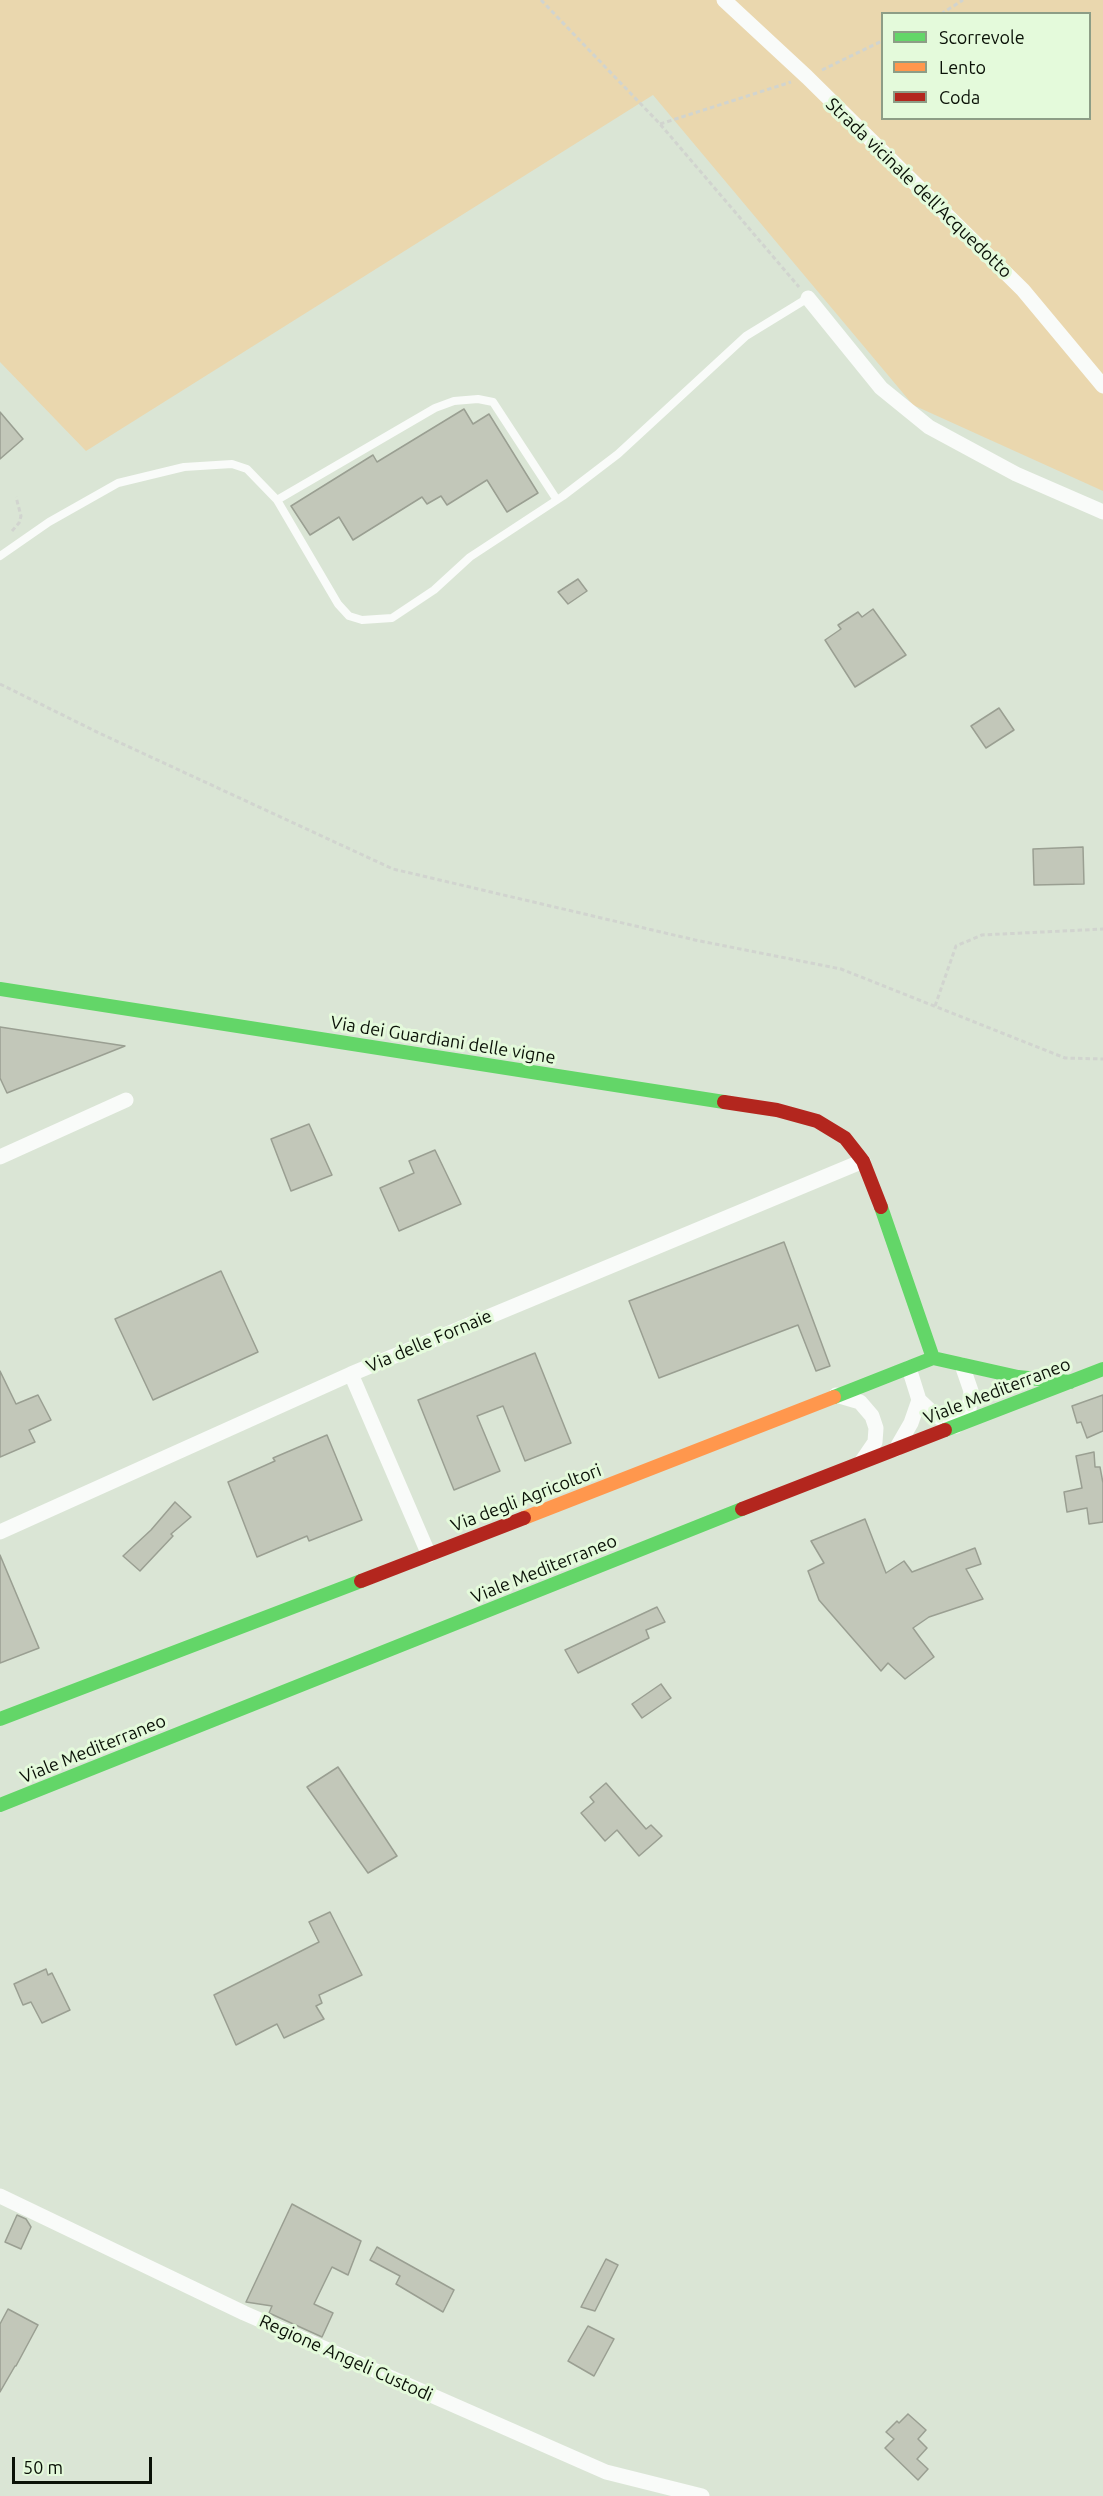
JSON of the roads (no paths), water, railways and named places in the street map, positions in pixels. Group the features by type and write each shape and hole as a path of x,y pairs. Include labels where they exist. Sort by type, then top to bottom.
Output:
{"street":[{"name":"Strada vicinale dell'Acquedotto","path":"724,0 807,77 1023,290 1103,386"},
{"path":"808,298 881,388 929,427 1016,474 1103,512"},
{"name":"Via dei Guardiani delle vigne","path":"0,989 777,1110 817,1121 845,1138 863,1161 933,1358"},
{"path":"0,1157 126,1100"},
{"name":"Via delle Fornaie","path":"0,1532 351,1374 863,1161"},
{"path":"933,1358 1018,1377 1072,1382"},
{"name":"Via degli Agricoltori","path":"0,1719 429,1555 933,1358"},
{"path":"909,1368 919,1400 936,1416 957,1426 969,1410 971,1391 962,1365"},
{"name":"Viale Mediterraneo","path":"0,1805 862,1461 1103,1369"},
{"path":"351,1374 429,1555"},
{"path":"836,1395 860,1402 872,1416 876,1428 875,1442 862,1461"},
{"path":"896,1449 919,1400"},
{"name":"Regione Angeli Custodi","path":"0,2196 244,2313 596,2467 702,2496"}],"lane":[{"path":"0,556 49,522 118,483 184,467 232,464 247,469 277,500 338,604 349,616 378,621 392,618 434,590 470,557 557,500 618,454 746,336 808,298"},
{"path":"277,500 435,408 454,401 478,399 493,402 504,416 557,500"}]}
